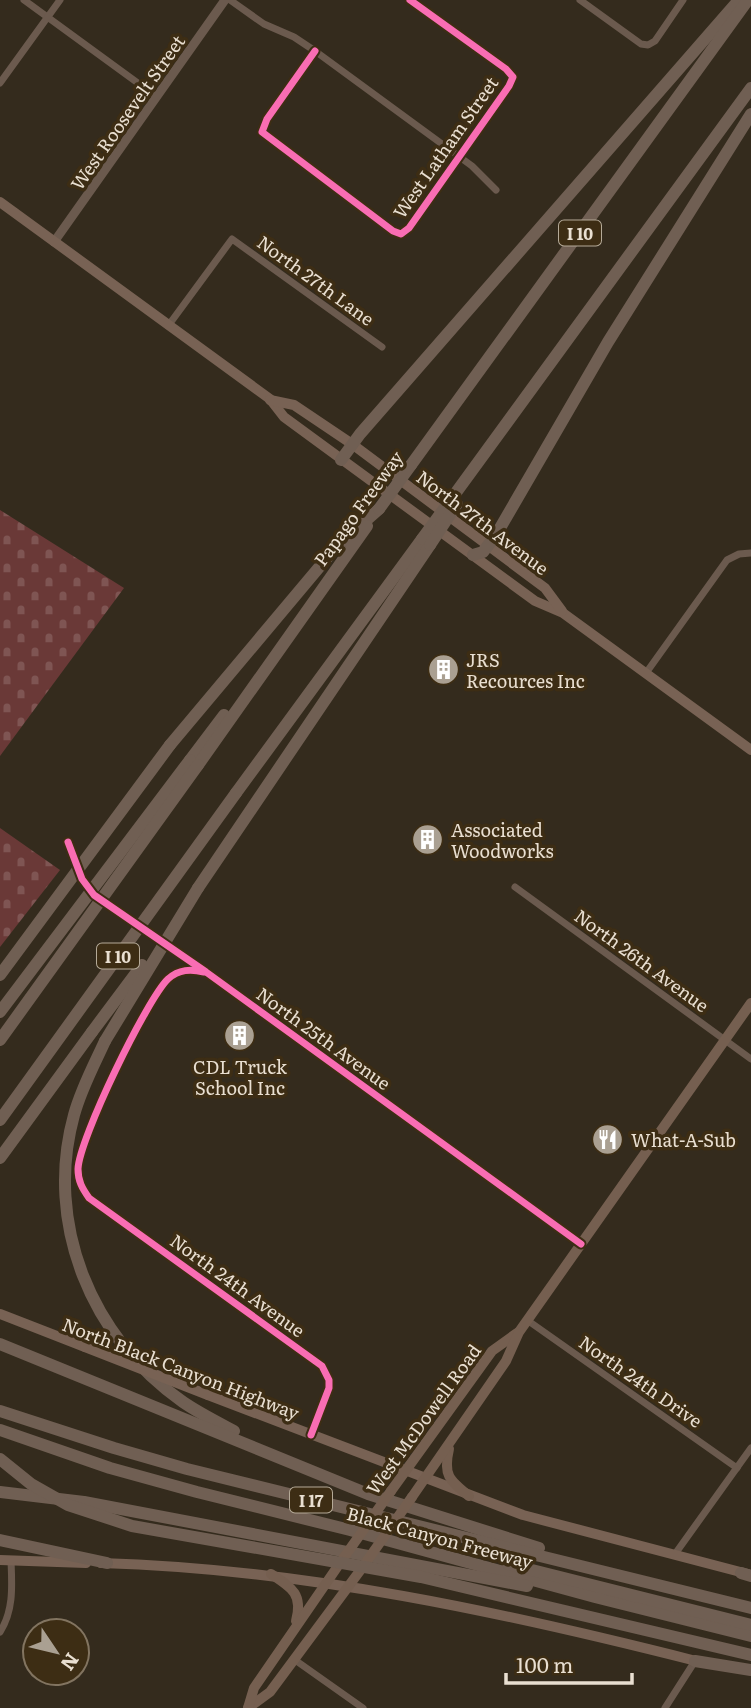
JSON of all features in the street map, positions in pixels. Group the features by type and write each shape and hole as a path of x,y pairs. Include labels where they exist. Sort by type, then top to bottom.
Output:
{"highway":[{"path":"341,460 352,444 739,0"},
{"name":"Papago Freeway","path":"0,1040 194,763 748,0"},
{"name":"I 10","path":"0,1120 236,793 426,542 535,386 751,88"},
{"path":"473,555 489,546 608,342 751,114"},
{"path":"0,975 170,746 337,546 379,509"},
{"path":"0,1158 255,806 426,542"},
{"path":"0,1012 194,763"},
{"path":"198,888 105,1041 74,1114 64,1174 69,1229 80,1271 97,1308 112,1331 149,1374 181,1401 277,1456"},
{"path":"0,1344 368,1494 626,1576"},
{"name":"Black Canyon Freeway","path":"0,1411 114,1448 200,1472 751,1608"},
{"name":"Black Canyon Freeway","path":"0,1430 110,1468 179,1487 751,1636"},
{"path":"0,1459 32,1484 68,1505 132,1526 421,1577 751,1655"},
{"path":"179,1487 188,1484 213,1490 751,1625"},
{"path":"0,1492 84,1502 595,1597"},
{"path":"0,1540 107,1563"},
{"path":"695,1661 751,1673"}],"main road":[{"name":"North 27th Avenue","path":"0,202 270,399 284,417 341,460 535,601 563,612 751,750"},
{"name":"North 27th Avenue","path":"270,399 294,405 352,444 545,588 563,612"},
{"name":"West McDowell Road","path":"519,1332 492,1351 391,1491 254,1688 248,1708 270,1692 362,1568 506,1361 527,1320 751,1003"},
{"name":"North Black Canyon Highway","path":"0,1314 523,1515 748,1574"},
{"path":"450,1443 447,1474 469,1496"},
{"path":"0,1560 177,1565 271,1574 459,1606 637,1645 695,1661"},
{"path":"271,1574 289,1587 298,1599 299,1610 294,1629"}],"street":[{"path":"24,0 157,97"},
{"path":"0,83 60,0"},
{"path":"228,0 264,24 294,37 315,51 480,172 496,190"},
{"name":"West Roosevelt Street","path":"54,242 228,0"},
{"name":"West Latham Street","path":"315,51 267,119 262,132 401,234 409,228 513,77 506,69 410,0"},
{"path":"580,0 641,44 648,45 655,41 683,0"},
{"name":"North 27th Lane","path":"168,326 232,239 382,346"},
{"path":"646,673 727,560 739,554 751,553"},
{"name":"North 25th Avenue","path":"68,842 82,878 94,895 581,1244"},
{"name":"North 26th Avenue","path":"515,887 751,1059"},
{"name":"North 24th Avenue","path":"205,972 186,970 176,973 159,990 117,1069 89,1132 78,1166 79,1183 89,1198 322,1366 329,1380 329,1388 311,1435"},
{"name":"North 24th Drive","path":"527,1320 737,1468"},
{"path":"675,1554 751,1448"},
{"path":"0,1632 10,1606 11,1561"},
{"path":"295,1660 363,1708"},
{"path":"665,1708 695,1661"}],"green space":[{"path":"0,510 124,588 0,756"},
{"path":"0,828 60,870 0,947"}],"cycle path":[{"path":"315,51 267,119 262,132 393,231 401,234 409,228 513,77 506,69 410,0"},
{"path":"68,842 82,879 94,895 206,972 581,1244"},
{"path":"204,972 190,970 176,973 168,979 145,1013 101,1101 81,1153 79,1177 89,1198 322,1366 329,1380 329,1388 311,1435"}],"place":[{"name":"JRS Recources Inc","path":"443,669"},
{"name":"Associated Woodworks","path":"428,839"},
{"name":"CDL Truck School Inc","path":"240,1035"},
{"name":"What-A-Sub","path":"608,1139"}]}
